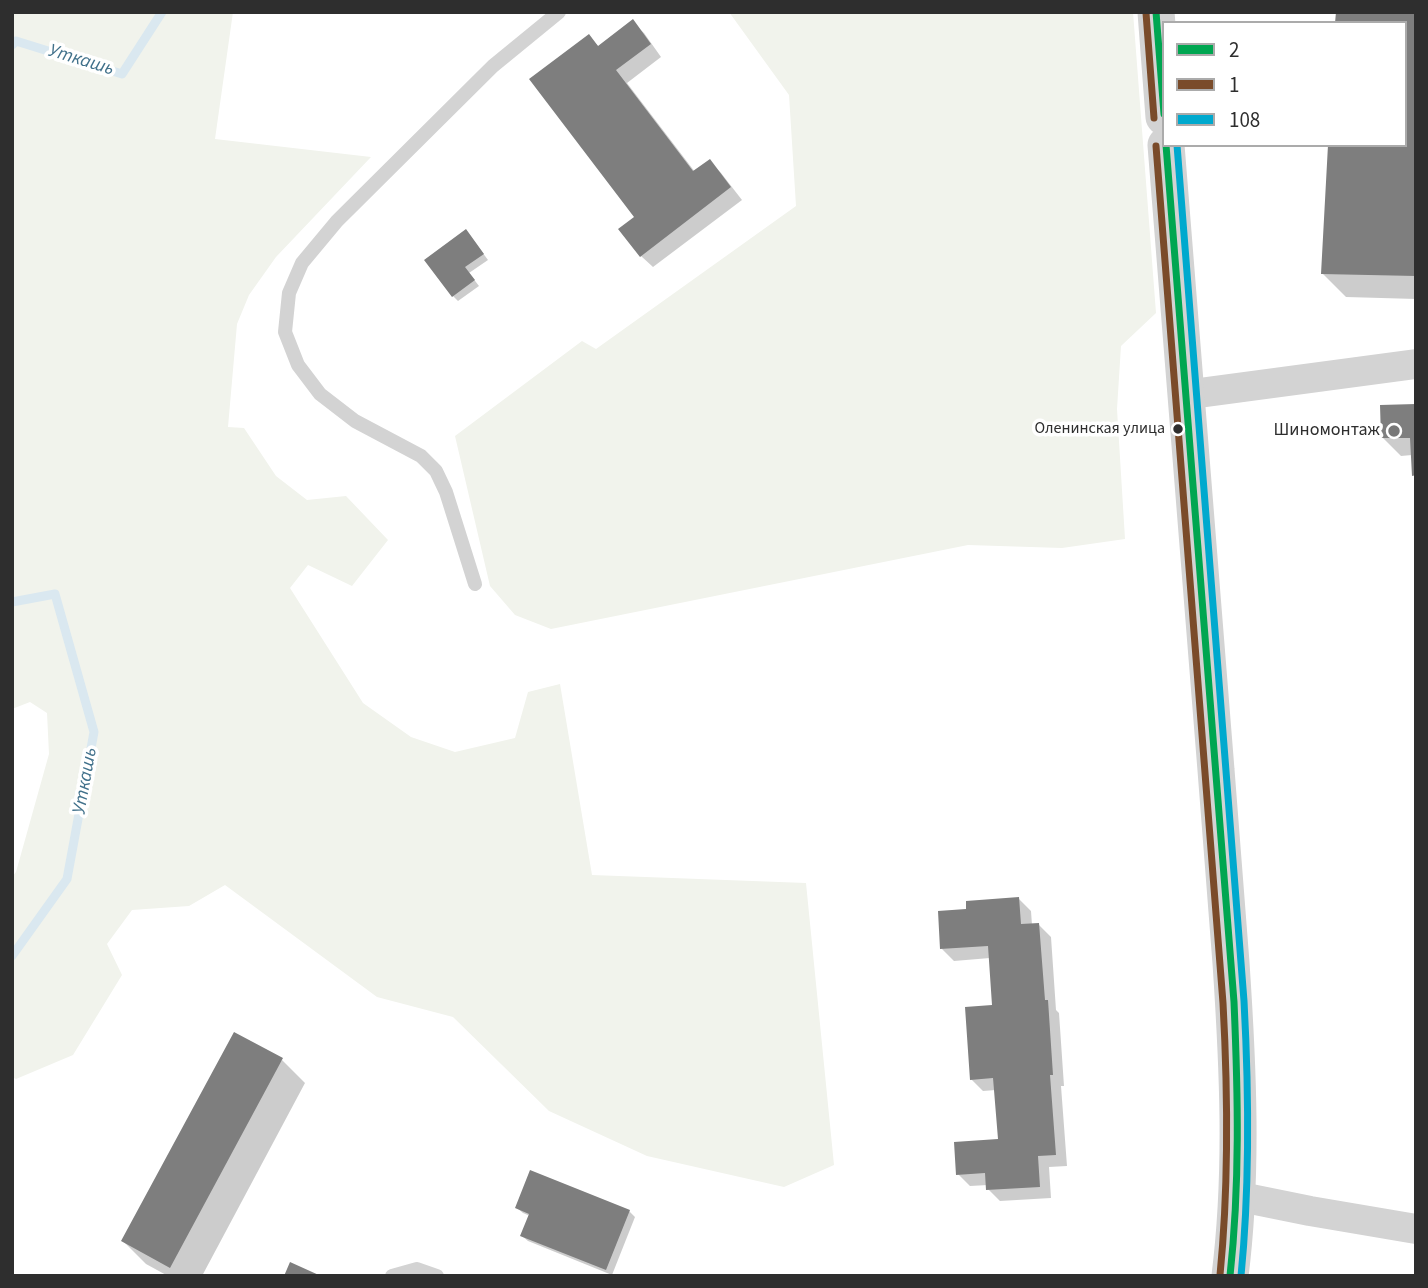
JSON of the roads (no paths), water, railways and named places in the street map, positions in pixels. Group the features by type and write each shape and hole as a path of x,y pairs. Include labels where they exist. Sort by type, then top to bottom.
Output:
{"street":[{"path":"1156,12 1162,91"},
{"path":"1166,147 1233,1003 1237,1086 1236,1196 1230,1276"},
{"path":"1184,395 1416,364"},
{"path":"1236,1196 1416,1229"}],"lane":[{"path":"475,584 446,492 436,471 421,456 355,421 320,394 298,365 285,332 289,293 302,263 337,220 493,66 559,12"},
{"path":"392,1276 417,1269 437,1276"}],"waterway":[{"name":"Уткашь","path":"12,45 16,41 122,74 162,12"},
{"name":"Уткашь","path":"12,602 55,594 94,732 67,879 12,956"}],"place":[{"name":"Оленинская улица","path":"1178,429"},
{"name":"Шиномонтаж","path":"1394,431"}]}
